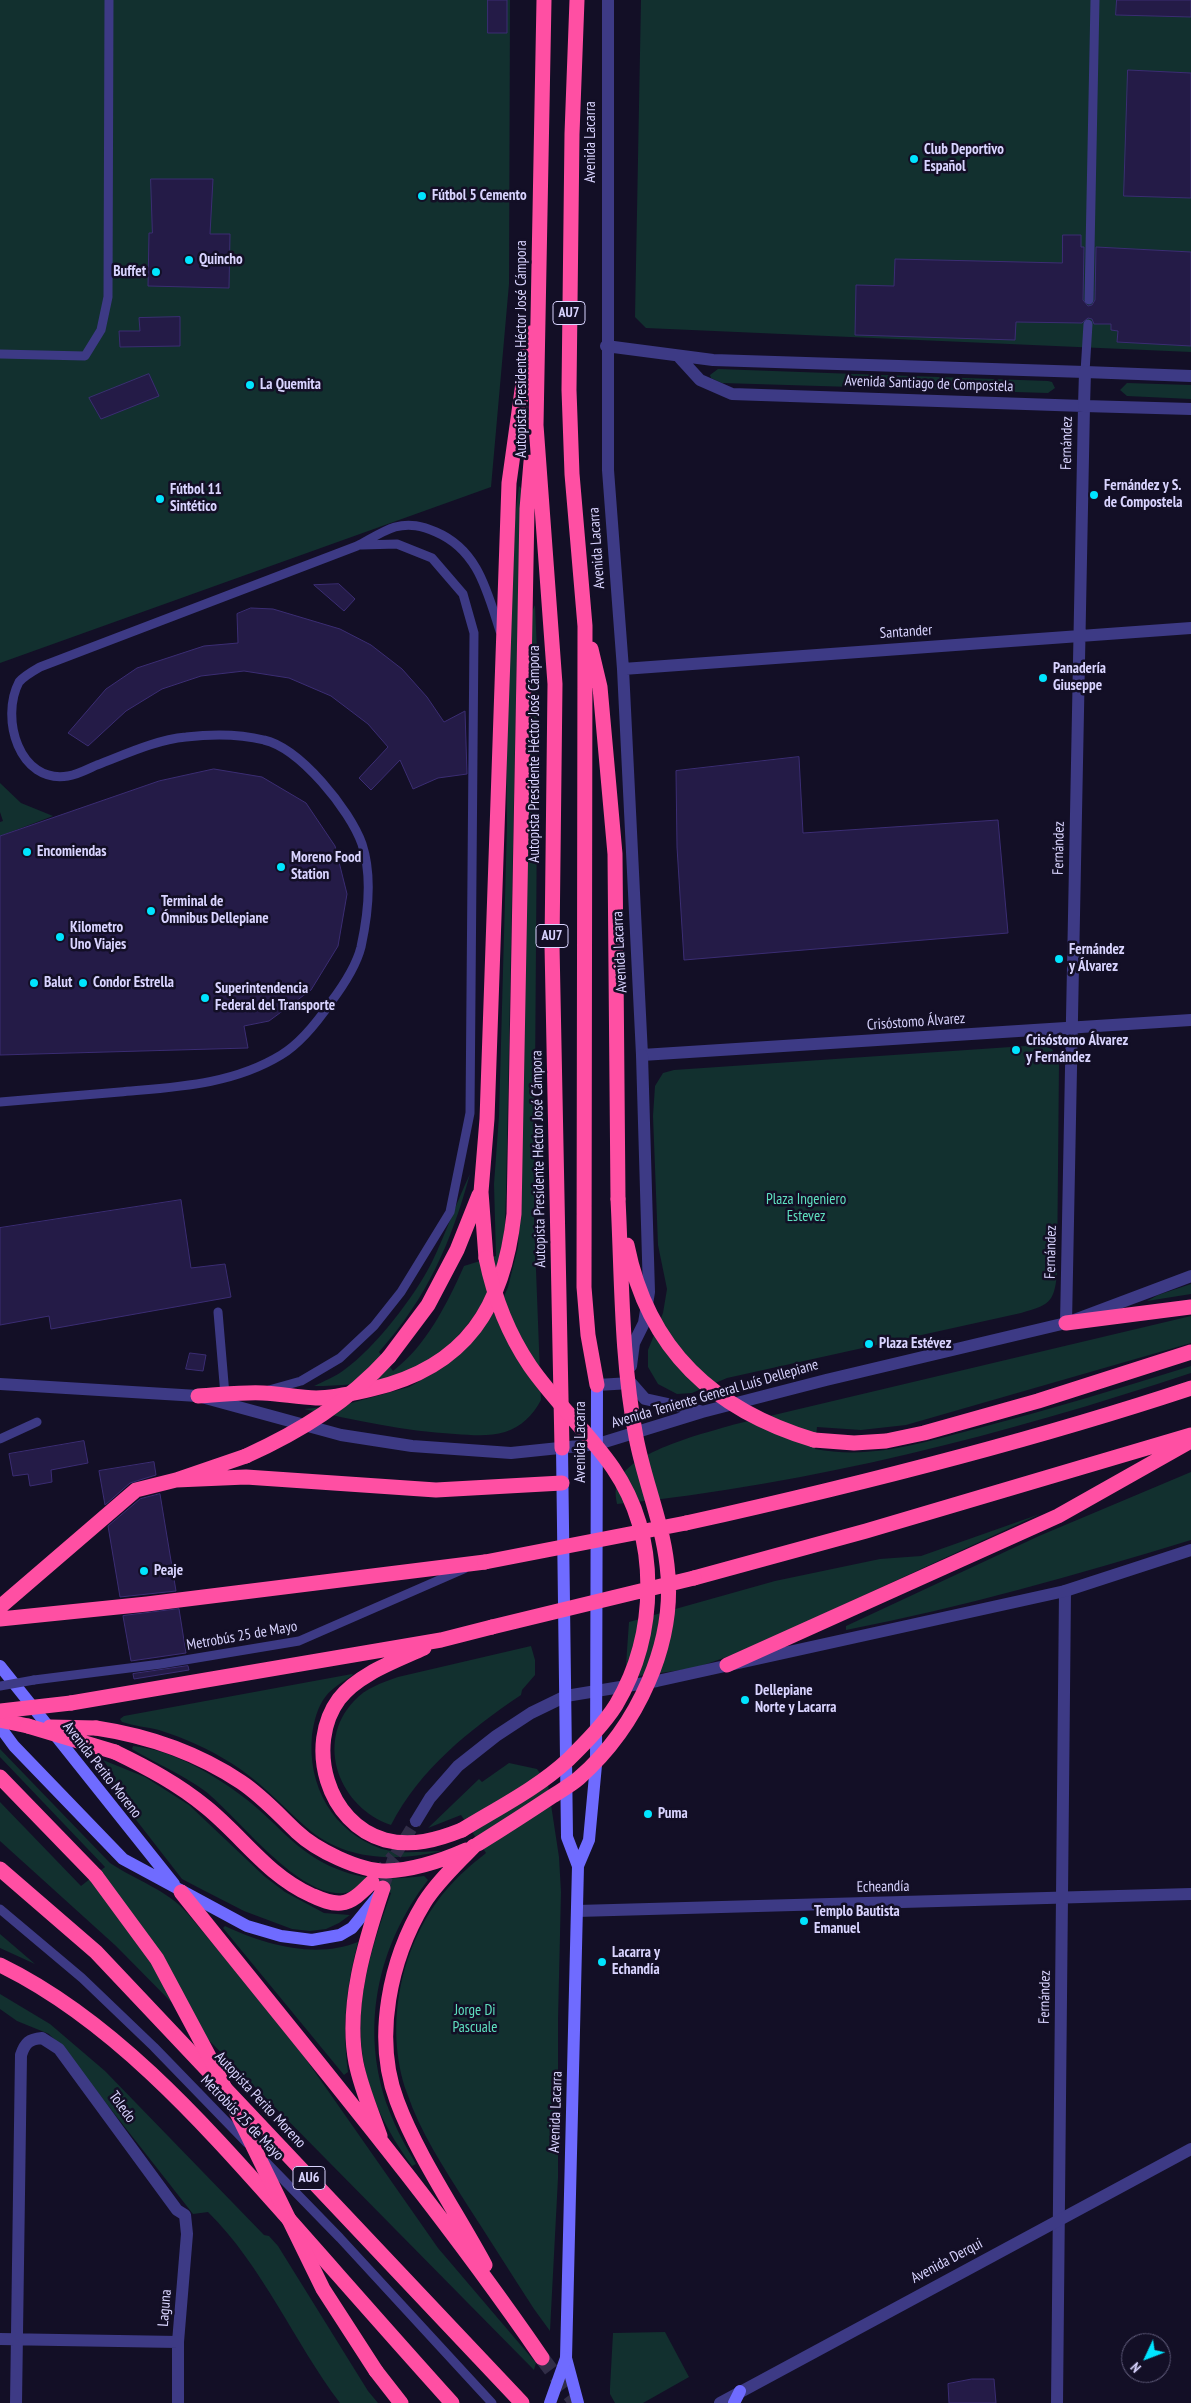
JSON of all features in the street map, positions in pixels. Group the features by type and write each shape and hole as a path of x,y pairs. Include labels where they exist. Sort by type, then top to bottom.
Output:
{"highway":[{"name":"Autopista Presidente Héctor José Cámpora","path":"544,0 536,425 555,684 552,945 562,1448"},
{"name":"AU7","path":"577,0 572,134 568,390 572,474 585,626 584,1287 588,1335 598,1386"},
{"path":"441,1640 360,1680 340,1698 325,1726 322,1751 325,1776 337,1803 350,1819 364,1831 385,1840 420,1843 435,1841 462,1830 540,1782 568,1759 616,1705 637,1659 649,1597 648,1571 631,1499 613,1468 530,1366 515,1342 494,1296 486,1258 482,1211 481,1192 487,1119 509,483 539,262"},
{"path":"198,1396 261,1393 315,1398 337,1396 384,1386 431,1367 462,1342 482,1319 496,1293 510,1246 514,1214 527,509 536,425"},
{"path":"28,1726 96,1728 132,1734 172,1746 222,1770 258,1794 298,1833 316,1847 358,1865 385,1871 422,1867 476,1845 579,1778 610,1744 633,1711 656,1665 664,1634 668,1568 664,1542 636,1437 625,1367 618,1199 615,854 600,687 585,626"},
{"path":"0,1607 136,1490 176,1480 246,1456 291,1435 340,1404 368,1380 389,1357 428,1305 457,1250 481,1192"},
{"path":"618,1199 632,1266 644,1300 668,1343 695,1375 740,1409 784,1431 814,1440 854,1443 886,1442 1038,1401 1191,1352"},
{"path":"1066,1324 1191,1307"},
{"path":"0,1619 147,1604 480,1563 686,1523 860,1484 1102,1418 1191,1388"},
{"path":"0,1711 71,1704 441,1640 694,1578 866,1531 1191,1435"},
{"path":"727,1665 1058,1516 1191,1441"},
{"path":"176,1480 246,1478 436,1490 562,1483"},
{"path":"0,1720 28,1726 115,1752 154,1770 182,1788 208,1809 263,1864 303,1892 328,1902 340,1904 379,1887"},
{"path":"0,1777 96,1876 157,1959 212,2062 323,2289 376,2371 401,2403"},
{"path":"476,1845 445,1876 425,1902 400,1952 390,1988 387,2032 388,2062 396,2100 409,2127 505,2304"},
{"name":"Autopista Perito Moreno","path":"0,1869 96,1952 522,2403"},
{"path":"379,1887 353,1999 356,2063 384,2147"},
{"path":"181,1892 384,2147 505,2304 542,2358"},
{"path":"0,1965 27,1978 99,2029 210,2131 452,2403"}],"main road":[{"name":"Avenida Lacarra","path":"578,2403 566,2358 578,1866 589,1840 596,1765 598,1386"},
{"name":"Avenida Lacarra","path":"562,1448 567,1837 578,1866"},
{"name":"Avenida Perito Moreno","path":"0,1666 140,1844 181,1892"},
{"path":"0,1727 14,1746 123,1859 247,1926 281,1936 312,1940 340,1935 352,1928 379,1887"},
{"name":"Avenida Lacarra","path":"550,2403 566,2358"},
{"path":"734,2403 740,2391"}],"street":[{"name":"Avenida Lacarra","path":"598,1386 631,1383 634,1343 644,1323 649,1292 642,1056 623,669 608,470 606,346 608,0"},
{"name":"Avenida Santiago de Compostela","path":"606,346 713,360 1191,376"},
{"name":"Avenida Santiago de Compostela","path":"679,357 700,380 732,394 1191,409"},
{"name":"Fernández","path":"1066,1324 1084,372"},
{"name":"Santander","path":"623,669 1191,628"},
{"name":"Crisóstomo Álvarez","path":"642,1056 1191,1020"},
{"name":"Avenida Teniente General Luís Dellepiane","path":"0,1384 198,1396 341,1435 402,1445 511,1453 598,1444 702,1412 876,1368 1066,1324 1191,1276"},
{"path":"631,1383 645,1399 702,1412"},
{"path":"416,1821 430,1798 458,1766 496,1736 531,1713 566,1696 657,1681 892,1631 1065,1591 1191,1550"},
{"name":"Fernández","path":"1057,2403 1065,1591"},
{"name":"Echeandía","path":"577,1911 1191,1894"},
{"name":"Toledo","path":"17,2339 21,2055 24,2045 31,2039 42,2038 59,2049 177,2210 185,2215"},
{"name":"Avenida Derqui","path":"720,2403 1191,2149"},
{"name":"Laguna","path":"178,2403 178,2342 187,2234 185,2215"},
{"path":"0,2339 178,2342"},
{"path":"16,2403 17,2339"}],"lane":[{"path":"0,354 85,356 101,330 108,297 109,0"},
{"path":"1089,300 1095,0"},
{"path":"1084,372 1088,324"},
{"path":"0,1102 199,1086 245,1072 282,1054 316,1024 358,959 365,926 369,886 362,844 344,812 320,780 296,756 267,740 231,736 186,737 149,744 68,777 42,774 19,758 8,739 6,712 10,696 19,682 40,667 357,546 395,527 419,525 441,534 466,551 483,579 504,639"},
{"path":"261,1393 301,1381 340,1358 374,1326 401,1292 450,1212 470,1114 474,633 463,594 432,558 397,544 357,546"},
{"path":"218,1312 225,1395"},
{"path":"0,1439 37,1422"},
{"name":"Metrobús 25 de Mayo","path":"0,1686 161,1664 299,1641 480,1563"},
{"name":"Metrobús 25 de Mayo","path":"0,1909 82,1978 154,2047 340,2238 492,2403"}],"green space":[{"name":"La Quemita","path":"0,0 510,0 509,284 491,487 0,663"},
{"name":"Club Deportivo Español","path":"641,0 1191,0 1191,352 646,328 635,317"},
{"path":"718,369 1048,381 1052,382 1055,388 1048,393 722,383 711,378 710,375"},
{"path":"1127,383 1191,385 1191,399 1127,396 1120,390"},
{"path":"519,486 522,489 506,1195 503,1245 498,1267 479,1309 465,1328 432,1359 412,1370 390,1378 372,1382 314,1386 337,1375 356,1360 381,1335 405,1305 425,1276 432,1262 470,1174 455,1223 435,1269 411,1311 379,1352 393,1371 405,1361 425,1337 443,1309 464,1266 496,1256 494,1184 499,1116 507,825 506,736 515,517"},
{"path":"535,605 538,674 534,1218 541,1400 534,1411 521,1424 499,1434 486,1435 417,1430 304,1409 344,1405 409,1387 439,1370 474,1340 502,1301 508,1287 518,1247 521,1195 531,614"},
{"path":"0,783 21,803 53,816 0,836 0,822 3,821 0,812"},
{"name":"Plaza Ingeniero Estevez","path":"1040,1045 1052,1049 1059,1062 1057,1274 1054,1292 1048,1302 1038,1308 1021,1313 727,1378 692,1393 677,1394 658,1384 648,1367 648,1350 663,1313 667,1289 658,1245 653,1116 655,1086 663,1073 674,1070"},
{"path":"1191,1284 1191,1294 1147,1301 1158,1295"},
{"path":"1191,1316 1191,1343 906,1425 861,1430 817,1427 815,1449 857,1452 877,1451 918,1444 1033,1413 1191,1366 1191,1373 1121,1396 979,1436 835,1470 763,1484 617,1504 616,1488 622,1475 633,1464 649,1454 686,1439 736,1424"},
{"path":"1191,1472 1191,1540 1020,1590 846,1630 846,1626 1039,1536"},
{"path":"1040,1514 741,1652 695,1668 639,1676 626,1665 629,1622 775,1581 880,1559 921,1556"},
{"path":"531,1646 535,1660 535,1675 522,1690 521,1695 483,1722 431,1768 416,1786 391,1825 373,1817 358,1804 346,1789 338,1772 335,1754 336,1736 342,1718 359,1696 374,1686 398,1677"},
{"path":"352,1674 335,1687 323,1700 318,1710 312,1735 314,1772 319,1789 327,1805 337,1819 350,1831 382,1849 405,1852 442,1851 425,1855 389,1857 371,1856 337,1847 306,1827 242,1770 223,1758 178,1737 159,1730 131,1725 122,1722 120,1719 124,1716"},
{"path":"133,1746 148,1748 178,1758 221,1781 246,1799 291,1840 315,1858 329,1865 345,1872 365,1877 424,1876 428,1880 410,1906 396,1933 385,1961 378,1990 375,2019 375,2050 380,2080 389,2110 401,2138 416,2164 412,2166 389,2131 374,2097 364,2065 361,2033 362,2001 368,1967 391,1893 366,1880 353,1890 344,1893 326,1891 308,1883 270,1854 205,1791 132,1749"},
{"path":"0,1749 110,1863 171,1898 188,1914 289,2035 438,2248 536,2363 534,2370 116,1946 0,1841 0,1802 81,1886 105,1867 0,1757"},
{"path":"103,1760 145,1777 189,1805 264,1876 285,1892 324,1913 350,1915 326,1929 310,1931 292,1929 244,1911 182,1879 109,1785 116,1778"},
{"name":"Jorge Di Pascuale","path":"509,1763 537,1769 548,1785 559,1857 561,1892 558,2020 558,2178 550,2331 466,2203 426,2136 407,2093 400,2067 397,2040 397,2013 401,1986 408,1959 418,1934 431,1910 447,1889 486,1853 461,1815 428,1828 479,1779 482,1782"},
{"path":"225,1926 257,1939 291,1948 325,1949 342,1947 358,1942 346,2006 345,2037 348,2072 344,2075 223,1928"},
{"path":"0,1934 35,1964 0,1948"},
{"path":"0,1994 50,2024 105,2071 264,2235 269,2236 278,2246 368,2391 378,2403 340,2403 261,2280 227,2233 208,2212 193,2214 62,2047 49,2034 17,2021 0,2009"},
{"path":"665,2332 689,2377 643,2403 615,2403 610,2394 613,2333"}],"building":[{"path":"488,0 507,0 507,33 488,33"},
{"path":"1117,0 1191,0 1191,17 1116,15"},
{"path":"1128,70 1191,73 1191,198 1124,196"},
{"path":"151,179 213,179 210,234 230,234 229,288 148,286 149,233 152,233"},
{"path":"1063,235 1081,235 1081,247 1084,247 1083,300 1088,306 1092,305 1095,300 1096,247 1191,252 1191,346 1117,342 1118,331 1111,330 1111,324 1094,324 1092,319 1088,318 1082,323 1016,322 1015,340 855,335 856,285 894,286 895,259 1062,263"},
{"path":"180,317 180,346 120,347 119,331 140,331 139,318"},
{"path":"149,374 159,396 101,419 89,398"},
{"path":"339,584 355,599 344,611 314,585"},
{"path":"251,608 273,609 340,629 371,645 402,669 427,697 444,722 465,711 467,774 438,778 413,789 400,760 371,790 359,778 388,747 368,724 331,696 289,678 244,671 201,676 162,689 126,711 88,746 68,733 106,689 137,668 204,646 238,643 237,614"},
{"path":"799,757 803,833 998,820 1008,933 684,960 677,847 676,771"},
{"path":"214,769 262,777 306,803 335,846 347,894 338,946 311,990 269,1021 244,1026 248,1048 0,1055 0,836 159,781"},
{"path":"181,1200 191,1268 225,1264 231,1297 51,1329 49,1316 0,1325 0,1228"},
{"path":"190,1353 206,1355 203,1371 186,1369"},
{"path":"84,1441 88,1463 51,1470 52,1482 30,1486 28,1474 13,1476 9,1454"},
{"path":"154,1462 156,1475 130,1483 105,1505 99,1471"},
{"path":"160,1494 176,1591 120,1597 108,1526 140,1499"},
{"path":"179,1609 186,1653 131,1661 123,1616"},
{"path":"188,1666 189,1670 134,1679 133,1674"},
{"path":"972,2379 994,2379 996,2403 949,2403 948,2384"}],"tunnel":[{"path":"383,1888 394,1857 416,1821"},
{"path":"376,1878 394,1857"},
{"path":"542,2358 576,2403"}],"place":[{"name":"Club Deportivo Español","path":"914,159"},
{"name":"Fútbol 5 Cemento","path":"422,196"},
{"name":"Quincho","path":"189,260"},
{"name":"Buffet","path":"156,272"},
{"name":"La Quemita","path":"250,385"},
{"name":"Fernández y S. de Compostela","path":"1094,495"},
{"name":"Fútbol 11 Sintético","path":"160,499"},
{"name":"Panadería Giuseppe","path":"1043,678"},
{"name":"Encomiendas","path":"27,852"},
{"name":"Moreno Food Station","path":"281,867"},
{"name":"Terminal de Ómnibus Dellepiane","path":"151,911"},
{"name":"Kilometro Uno Viajes","path":"60,937"},
{"name":"Fernández y Álvarez","path":"1059,959"},
{"name":"Balut","path":"34,983"},
{"name":"Condor Estrella","path":"83,983"},
{"name":"Superintendencia Federal del Transporte","path":"205,998"},
{"name":"Crisóstomo Álvarez y Fernández","path":"1016,1050"},
{"name":"Plaza Estévez","path":"869,1344"},
{"name":"Peaje","path":"144,1571"},
{"name":"Dellepiane Norte y Lacarra","path":"745,1700"},
{"name":"Puma","path":"648,1814"},
{"name":"Templo Bautista Emanuel","path":"804,1921"},
{"name":"Lacarra y Echandía","path":"602,1962"}]}
